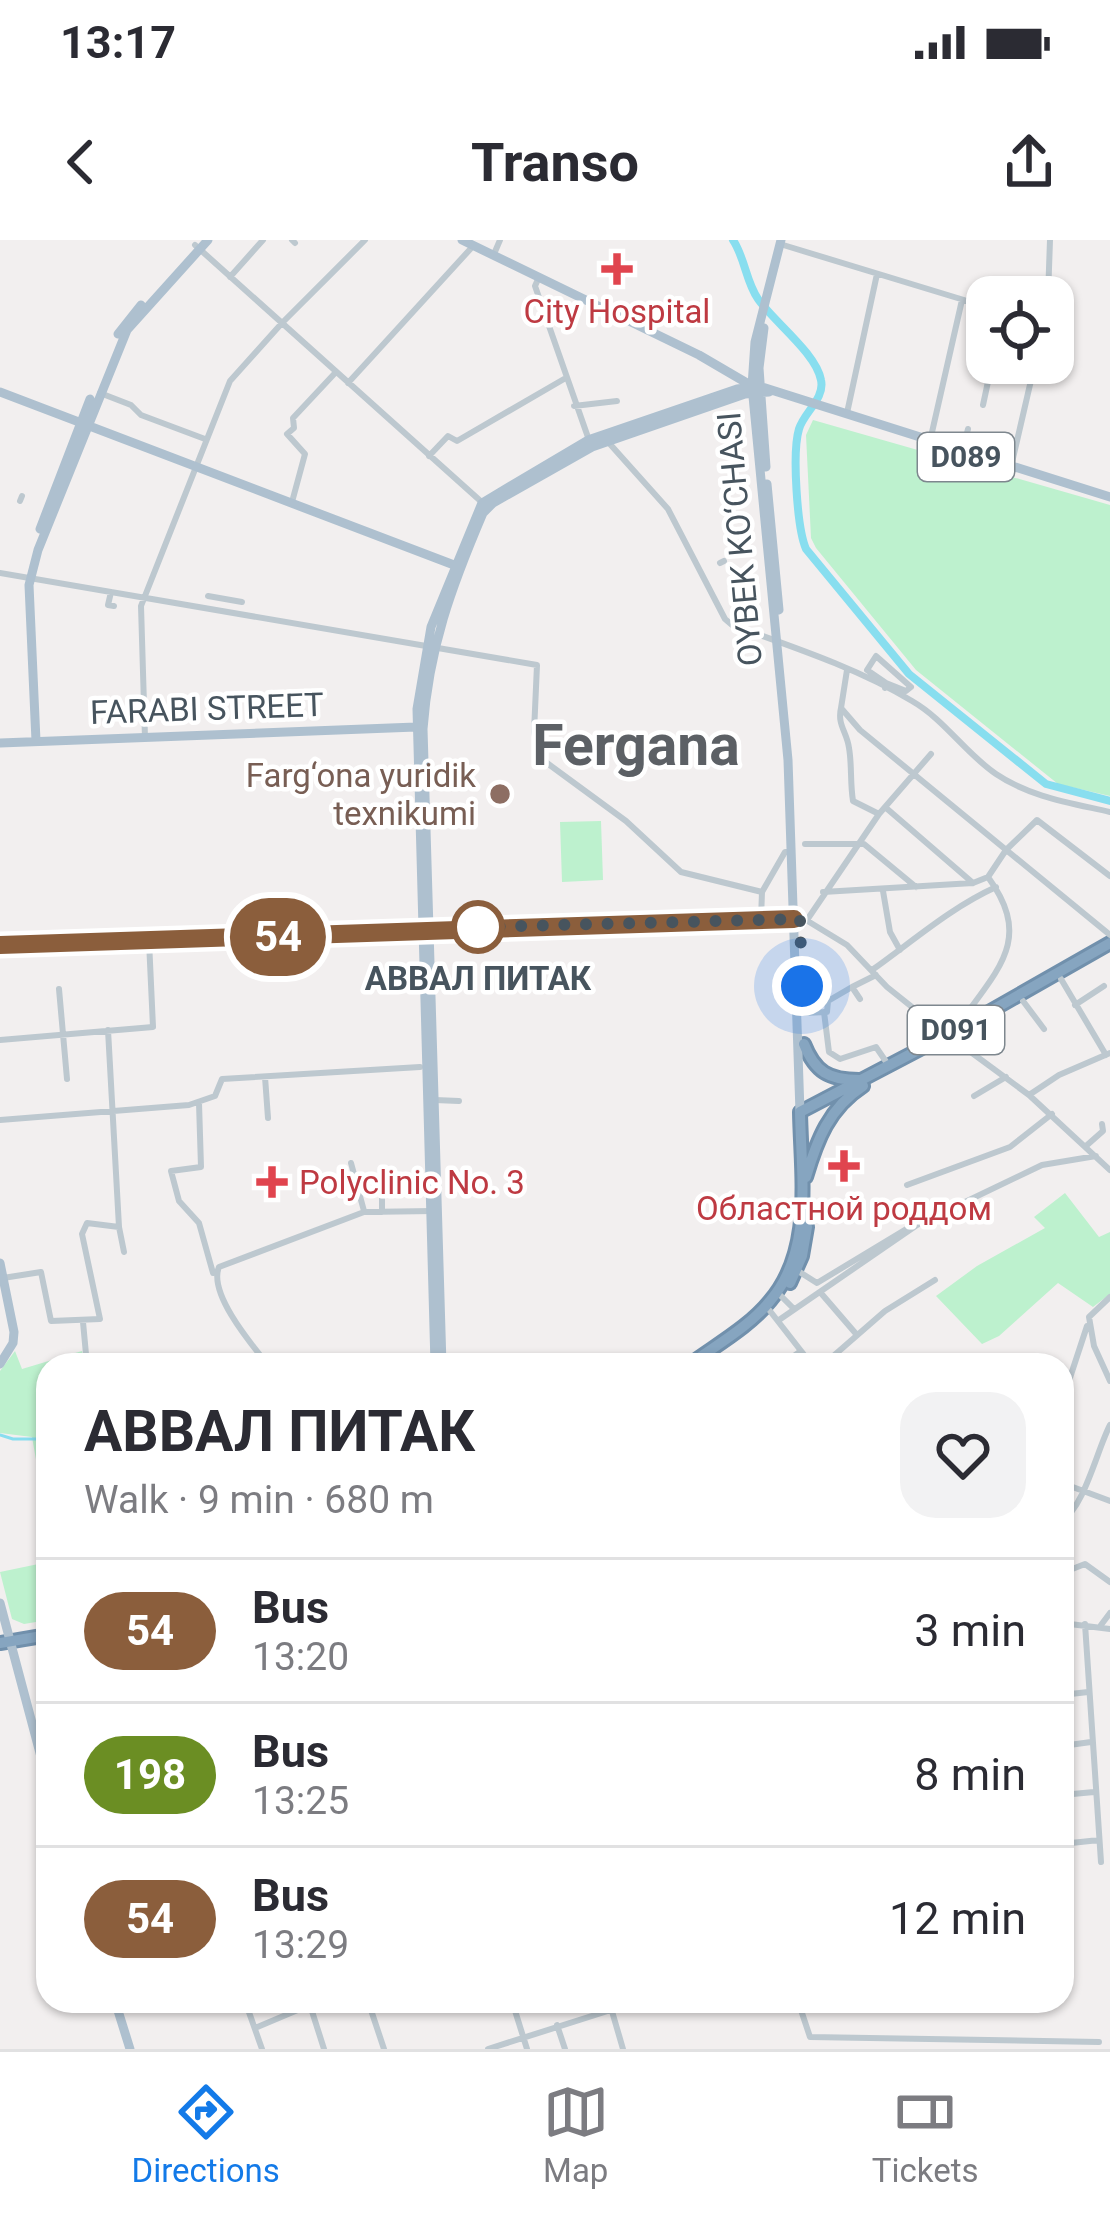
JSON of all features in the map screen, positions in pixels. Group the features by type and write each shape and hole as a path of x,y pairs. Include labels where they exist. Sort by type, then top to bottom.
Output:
{"highway":[{"name":"D091","path":"865,1081 1061,979 1110,943"},
{"name":"D091","path":"806,1178 819,1136 833,1112 865,1081 1110,943"},
{"path":"804,1044 821,1072 837,1079 865,1081"},
{"path":"802,1113 865,1081"},
{"name":"D091","path":"705,1353 783,1291 797,1270 808,1220 802,1113"},
{"name":"D091","path":"718,1353 774,1316 783,1291 801,1221 802,1113"},
{"path":"5,1639 36,1634"}],"main road":[{"path":"462,240 740,376 756,389"},
{"path":"83,427 128,328 200,244"},
{"path":"34,741 27,577 124,323 200,244"},
{"path":"722,394 740,376 755,342 779,246"},
{"path":"756,389 766,306"},
{"path":"755,342 756,389"},
{"path":"435,1211 435,1100 416,728 429,648 453,567 485,505 590,444 722,394 756,389"},
{"path":"605,438 756,389"},
{"name":"D089","path":"756,389 1110,499"},
{"name":"OYBEK KO‘CHASI","path":"756,389 779,642 794,892 800,919 795,943 802,1113"},
{"path":"0,395 453,567"},
{"name":"D089","path":"824,412 1011,468"},
{"path":"193,468 453,567"},
{"path":"438,1353 423,730 429,648 485,505"},
{"name":"OYBEK KO‘CHASI","path":"779,642 794,759 802,1113"},
{"name":"FARABI STREET","path":"0,743 416,728"},
{"path":"764,919 783,910 794,892"},
{"path":"764,919 782,926 795,943"},
{"path":"0,945 800,919"},
{"path":"0,1263 14,1332 0,1364"},
{"path":"0,1603 5,1639 36,1743"},
{"path":"118,2013 130,2049"}],"street":[{"path":"230,277 262,240"},
{"path":"146,738 141,606 230,381 365,240"},
{"path":"494,254 500,240"},
{"path":"1049,276 1050,240"},
{"path":"200,244 230,277 485,505"},
{"path":"348,382 474,245"},
{"path":"779,246 966,301"},
{"path":"846,416 878,274"},
{"path":"539,277 535,286 590,444"},
{"path":"931,441 962,300"},
{"path":"292,502 305,456 287,434 294,428 293,418 336,372"},
{"path":"429,456 448,436 457,441 564,379"},
{"path":"983,405 988,384"},
{"path":"1011,468 1028,384"},
{"path":"100,392 131,405 141,415 206,440"},
{"path":"574,406 617,401"},
{"path":"962,451 968,429"},
{"path":"605,438 668,509 725,619 847,670 886,685 906,691 910,687 876,656 867,670 886,685 936,716 996,775 1038,796 1110,812"},
{"path":"0,573 537,665 534,732 548,763 626,821 681,872 762,892"},
{"path":"109,605 111,592"},
{"path":"208,596 242,602"},
{"path":"847,670 839,724 851,751 851,796 858,806 878,814"},
{"path":"841,708 860,730 1110,943"},
{"path":"931,754 878,814 800,919 847,945 950,1037 1052,1114 1110,1170"},
{"path":"885,806 973,883"},
{"path":"823,892 973,883 988,877 1006,850 1036,820 1110,876"},
{"path":"805,844 860,842 916,887"},
{"path":"764,919 762,892 785,852 793,851"},
{"path":"966,1025 967,1013 1008,951 1007,915 988,877"},
{"path":"803,1013 829,1009 828,1000 874,973 949,910 996,887"},
{"path":"883,890 890,932 900,950"},
{"path":"0,1040 147,1029 154,1023 148,940"},
{"path":"1029,1095 1058,1075 1108,1054 1061,979"},
{"path":"1075,1005 1104,986"},
{"path":"852,987 860,998"},
{"path":"59,989 67,1079"},
{"path":"1023,1000 1044,1029"},
{"path":"824,1012 829,1052 840,1059 877,1047 889,1066"},
{"path":"108,1030 124,1252"},
{"path":"0,1120 199,1103 215,1096 223,1079 420,1067"},
{"path":"266,1077 268,1118"},
{"path":"974,1096 1006,1077"},
{"path":"435,1100 459,1101"},
{"path":"199,1103 201,1167 171,1171 178,1201 199,1223 215,1278 233,1317 259,1353"},
{"path":"907,1185 1010,1147 1052,1114"},
{"path":"1086,1147 1103,1131 1102,1124"},
{"path":"811,1282 817,1283 900,1231 1042,1165 1096,1156"},
{"path":"351,1163 364,1212"},
{"path":"382,1212 382,1190 409,1190"},
{"path":"215,1278 223,1264 364,1212 435,1211"},
{"path":"3,1278 41,1272 51,1321 83,1322 100,1317 82,1228 87,1223 119,1227"},
{"path":"798,1353 774,1316 917,1225"},
{"path":"797,1270 856,1335"},
{"path":"836,1353 885,1311 934,1280"},
{"path":"783,1291 793,1308"},
{"path":"1074,1366 1093,1310 1110,1297"},
{"path":"1089,1320 1094,1346 1110,1381"},
{"path":"83,1322 86,1353"},
{"path":"1074,1510 1110,1425"},
{"path":"1074,1486 1110,1501"},
{"path":"1074,1568 1085,1564 1110,1582"},
{"path":"1074,1624 1106,1627 1110,1613"},
{"path":"1085,1624 1101,1862"},
{"path":"1074,1694 1090,1692"},
{"path":"1074,1744 1091,1742"},
{"path":"1074,1794 1094,1792"},
{"path":"1074,1843 1099,1840"},
{"path":"249,2013 262,2049"},
{"path":"255,2028 291,2013"},
{"path":"317,2013 325,2049"},
{"path":"372,2013 384,2049"},
{"path":"516,2013 527,2049"},
{"path":"488,2049 589,2013"},
{"path":"612,2013 623,2049"},
{"path":"802,2013 810,2037 1099,2042"},
{"path":"557,2025 565,2049"}],"green space":[{"path":"813,420 1110,505 1110,796 1058,784 916,670 816,548 811,538 806,435"},
{"path":"601,821 603,880 562,882 560,822"},
{"path":"1065,1193 1099,1237 1110,1232 1110,1294 1093,1307 1058,1283 999,1336 982,1344 936,1296 977,1266 1045,1228 1034,1217"},
{"path":"15,1351 22,1369 36,1365 36,1460 32,1437 0,1433 0,1371"},
{"path":"36,1564 36,1622 12,1619 0,1572"}],"waterway":[{"path":"733,240 758,299 803,349 821,380 820,393 797,440 798,508 806,549 909,674 1046,784 1110,801"},
{"path":"0,1435 36,1439"}],"bus line":[{"name":"54","path":"0,945 794,919"}],"place":[{"name":"City Hospital","path":"617,269"},
{"name":"Farg‘ona yuridik texnikumi","path":"500,794"},
{"name":"АВВАЛ ПИТАК","path":"478,927"},
{"name":"Областной роддом","path":"844,1166"},
{"name":"Polyclinic No. 3","path":"272,1182"}],"district":[{"name":"Fergana","path":"636,745"}],"route":[{"path":"478,927 800,919 802,986"}]}
